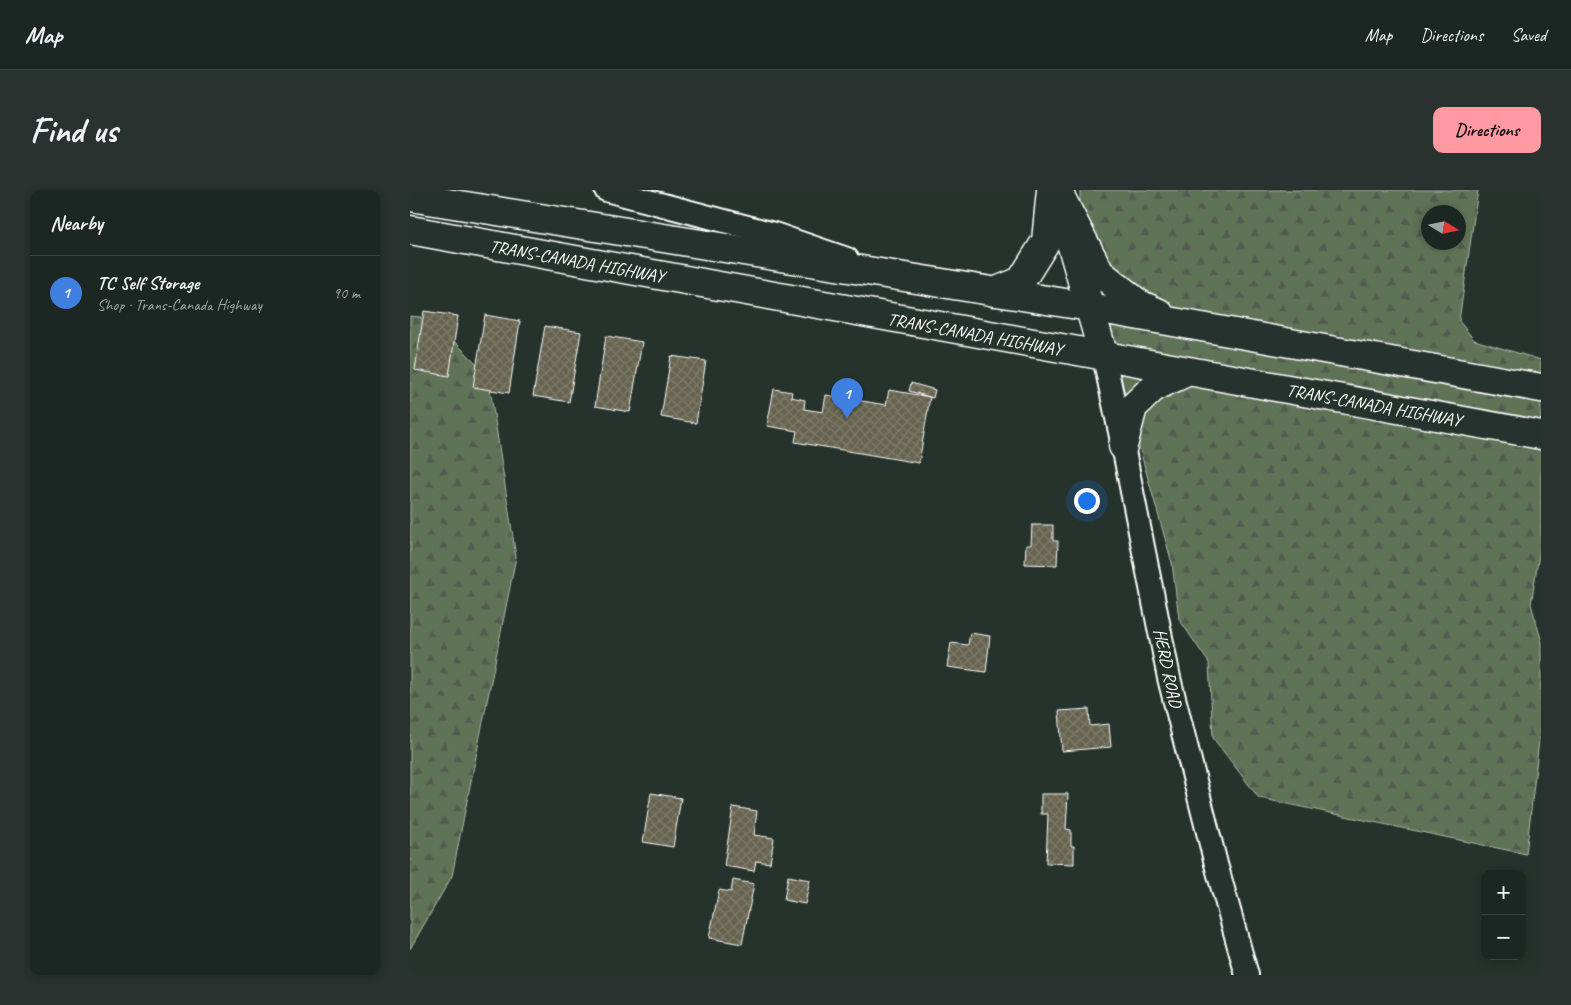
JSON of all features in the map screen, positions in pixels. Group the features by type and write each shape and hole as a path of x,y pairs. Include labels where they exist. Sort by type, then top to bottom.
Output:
{"main road":[{"path":"994,292 1021,281 1046,241 1054,190"},
{"path":"1054,190 1104,357"},
{"path":"1054,190 1100,273 1138,304 1186,324"},
{"name":"TRANS-CANADA HIGHWAY","path":"410,197 1090,307 1541,388"},
{"name":"TRANS-CANADA HIGHWAY","path":"410,230 1541,435"},
{"path":"1123,446 1133,407 1154,387 1187,372"}],"street":[{"path":"606,190 774,234 903,278"},
{"name":"HERD ROAD","path":"1104,357 1169,678 1216,864 1247,975"}],"green space":[{"path":"1080,190 1478,190 1459,321 1474,340 1541,360 1541,542 1531,604 1541,639 1541,723 1526,854 1259,798 1213,738 1209,663 1179,619 1172,563 1080,239"},
{"path":"410,316 431,318 488,375 516,557 452,876 410,949"}],"building":[{"path":"424,311 458,316 449,376 415,370"},
{"path":"485,315 520,321 509,393 473,387"},
{"path":"545,326 581,332 569,402 533,396"},
{"path":"606,336 642,342 630,412 595,406"},
{"path":"671,356 706,361 696,423 661,417"},
{"path":"911,383 935,390 933,398 909,391"},
{"path":"774,389 792,392 791,397 805,400 804,409 823,412 826,395 886,405 889,390 930,397 919,463 795,442 797,431 767,426"},
{"path":"1032,525 1053,525 1053,541 1058,541 1057,565 1025,564 1026,545 1031,545"},
{"path":"970,633 990,636 986,672 947,667 951,643 968,645"},
{"path":"1089,709 1090,726 1109,724 1111,747 1062,751 1059,711"},
{"path":"651,793 681,798 673,847 643,842"},
{"path":"1041,794 1068,794 1066,829 1071,830 1071,846 1074,846 1074,864 1046,863 1048,814 1041,814"},
{"path":"733,807 757,811 754,835 774,838 770,863 756,861 754,871 724,866"},
{"path":"788,876 810,880 805,904 784,900"},
{"path":"733,880 754,884 742,944 709,938 719,890 731,892"}],"place":[{"name":"TC Self Storage","path":"847,419"}]}
